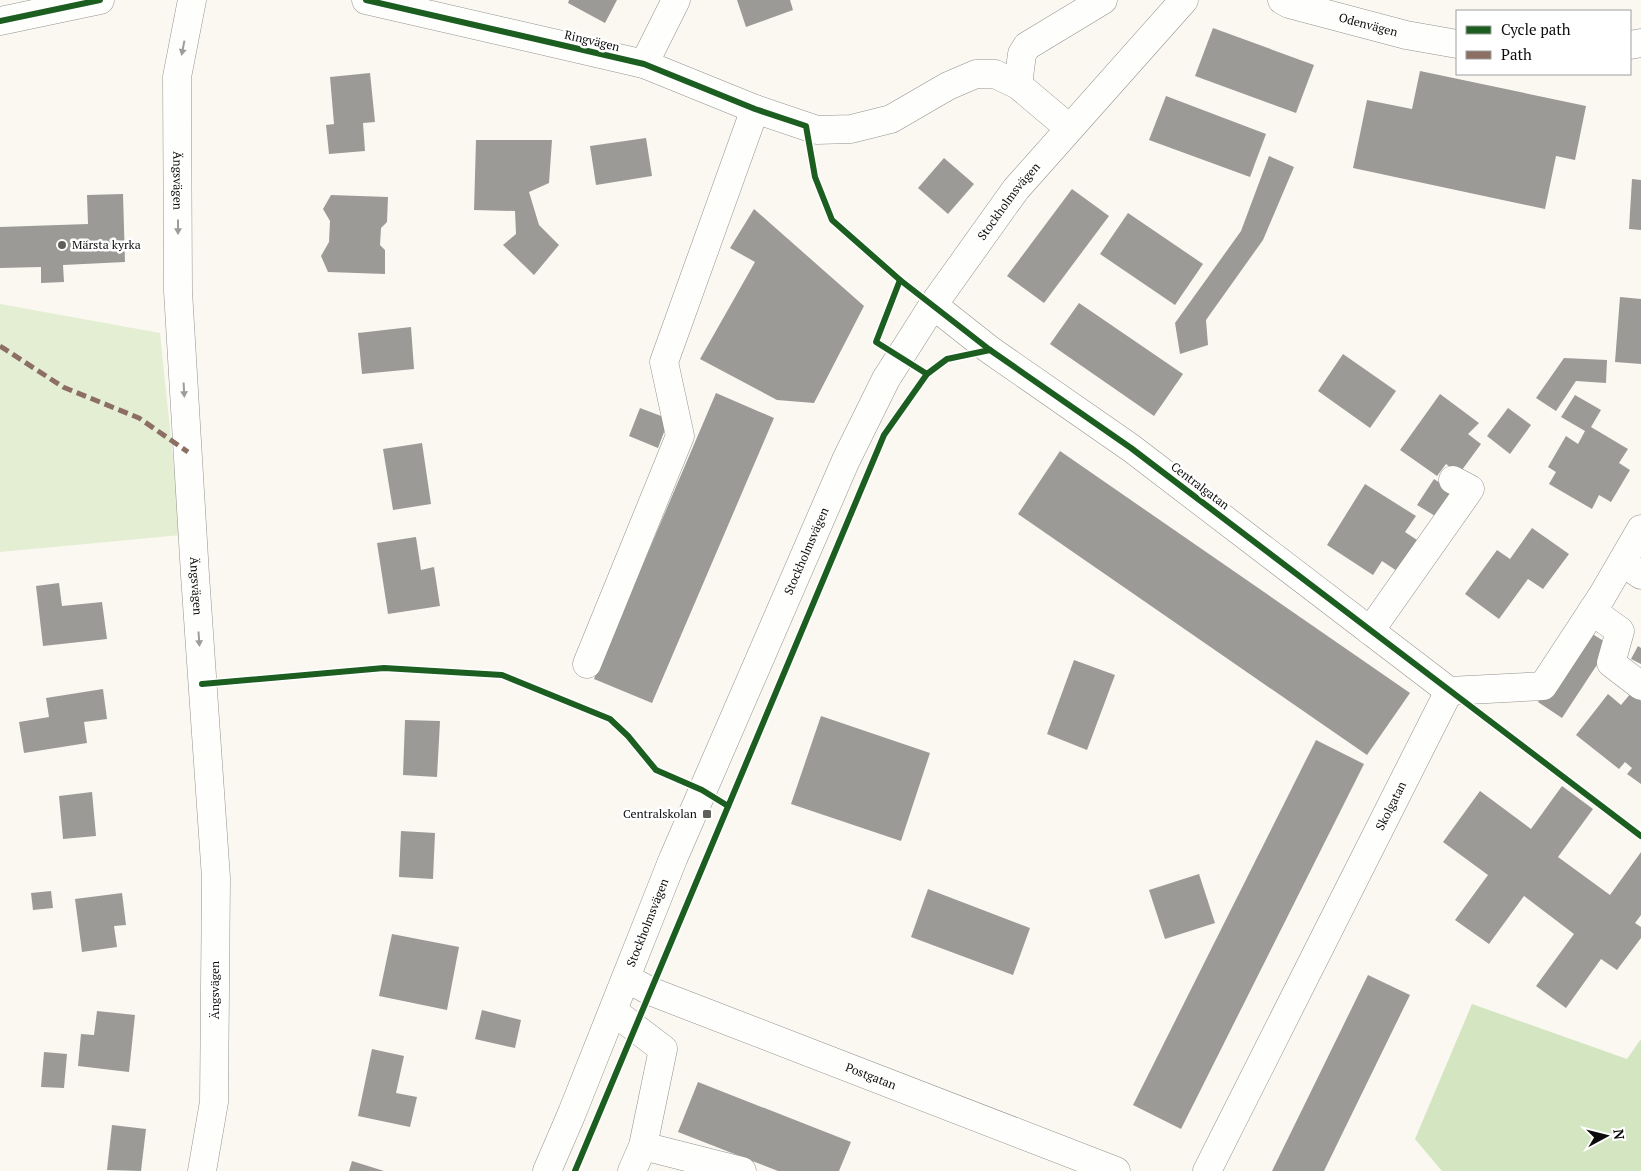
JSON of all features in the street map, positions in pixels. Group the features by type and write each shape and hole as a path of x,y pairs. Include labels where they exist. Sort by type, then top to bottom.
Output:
{"street":[{"path":"0,21 100,0"},
{"name":"Ängsvägen","path":"192,0 177,77 179,300 194,566 216,878 214,1102 202,1171"},
{"name":"Ringvägen","path":"366,0 644,64 755,109 817,130 851,129 892,119 948,86 976,74 995,74 1018,85 1069,128"},
{"path":"644,64 676,0"},
{"path":"1018,85 1022,54 1027,46 1103,0"},
{"name":"Stockholmsvägen","path":"547,1171 673,859 846,460 886,379 933,305 1016,189 1184,0"},
{"name":"Odenvägen","path":"1282,0 1289,4 1406,35 1456,44"},
{"path":"588,664 680,436 664,362 755,109"},
{"name":"Centralgatan","path":"933,305 990,350 1131,448 1449,691"},
{"path":"1370,631 1470,489 1453,480"},
{"path":"1449,691 1543,686 1592,611 1631,568 1641,529"},
{"path":"1592,611 1620,631 1611,663 1641,686"},
{"name":"Skolgatan","path":"1207,1171 1449,691"},
{"name":"Postgatan","path":"626,978 650,991 1116,1171"},
{"path":"612,1011 663,1049 643,1146 632,1171"},
{"path":"643,1146 742,1171"}],"green space":[{"path":"0,304 160,333 181,535 0,552"},
{"path":"1472,1004 1627,1059 1641,1039 1641,1171 1442,1171 1415,1139"}],"building":[{"path":"569,0 617,0 605,23 568,3"},
{"path":"737,0 790,0 793,10 746,27"},
{"path":"1213,28 1314,65 1296,113 1195,76"},
{"path":"1420,71 1586,106 1575,160 1556,156 1545,209 1353,168 1367,100 1412,109"},
{"path":"370,73 375,122 363,123 365,151 329,154 326,125 334,124 330,77"},
{"path":"1166,96 1266,134 1250,177 1149,140"},
{"path":"646,138 652,176 596,185 590,146"},
{"path":"476,140 552,140 549,183 529,192 539,225 559,245 534,275 503,245 516,234 515,211 474,210"},
{"path":"1269,156 1294,167 1263,240 1206,320 1208,345 1180,354 1175,323 1241,231"},
{"path":"944,158 974,184 948,214 918,188"},
{"path":"1632,179 1641,180 1641,230 1629,229"},
{"path":"1072,189 1109,216 1044,303 1007,276"},
{"name":"Märsta kyrka","path":"123,194 125,262 63,265 64,282 41,283 41,267 0,268 0,227 88,224 87,195"},
{"path":"331,195 388,197 387,222 381,228 380,245 385,250 385,274 328,272 321,256 329,242 330,221 323,209"},
{"path":"754,209 864,306 814,403 777,400 700,359 755,262 730,248"},
{"path":"1128,213 1203,264 1175,305 1100,254"},
{"path":"1620,297 1641,299 1641,364 1615,362"},
{"path":"1079,303 1183,374 1154,416 1050,344"},
{"path":"411,327 414,369 362,374 358,333"},
{"path":"1343,354 1396,391 1370,428 1318,391"},
{"path":"1564,358 1607,360 1606,383 1576,381 1556,411 1536,398"},
{"path":"716,393 774,418 652,703 594,679"},
{"path":"1440,394 1479,423 1468,434 1481,444 1459,474 1446,464 1437,476 1400,450"},
{"path":"1575,395 1601,410 1591,427 1628,449 1619,463 1630,470 1611,502 1599,495 1592,509 1549,484 1556,472 1548,467 1566,436 1578,444 1585,431 1561,417"},
{"path":"640,408 669,419 658,448 629,436"},
{"path":"1508,408 1531,425 1510,454 1487,436"},
{"path":"422,443 431,504 393,510 383,449"},
{"path":"1060,451 1410,693 1367,755 1018,514"},
{"path":"1434,479 1461,497 1445,522 1417,505"},
{"path":"1365,484 1416,516 1405,532 1417,540 1397,571 1382,561 1373,575 1327,545"},
{"path":"1532,528 1569,554 1543,589 1528,579 1499,619 1465,594 1497,550 1510,559"},
{"path":"416,537 421,570 434,567 440,606 388,614 377,543"},
{"path":"59,583 62,606 102,602 107,639 43,646 36,586"},
{"path":"1586,630 1610,645 1562,718 1538,702"},
{"path":"1638,646 1641,648 1641,664 1631,659"},
{"path":"1074,660 1115,675 1087,750 1047,734"},
{"path":"103,689 107,719 84,722 87,743 24,753 19,722 49,717 46,698"},
{"path":"1631,693 1641,701 1641,784 1627,774 1632,768 1625,762 1619,769 1576,735 1608,694 1621,705"},
{"path":"821,716 930,753 901,841 791,804"},
{"path":"405,720 440,721 437,777 403,775"},
{"path":"1316,740 1364,764 1181,1129 1133,1105"},
{"path":"1562,786 1593,809 1558,857 1610,895 1641,852 1641,915 1635,923 1641,927 1641,938 1617,970 1601,959 1566,1008 1536,986 1574,934 1524,896 1489,944 1455,920 1488,875 1443,842 1480,791 1531,829"},
{"path":"92,792 96,836 63,839 59,796"},
{"path":"401,831 435,833 433,879 399,877"},
{"path":"1199,874 1215,923 1165,939 1149,890"},
{"path":"928,889 1030,928 1013,975 911,937"},
{"path":"51,891 53,908 33,910 31,893"},
{"path":"122,893 126,925 114,926 117,947 82,952 75,899"},
{"path":"392,934 459,947 447,1010 379,996"},
{"path":"1368,975 1410,995 1324,1171 1272,1171"},
{"path":"482,1010 521,1020 515,1048 475,1039"},
{"path":"97,1011 135,1015 129,1072 78,1066 81,1034 94,1035"},
{"path":"372,1049 404,1056 396,1093 417,1097 410,1127 358,1116"},
{"path":"44,1052 67,1054 64,1088 41,1087"},
{"path":"698,1082 851,1142 839,1171 778,1171 678,1132"},
{"path":"112,1125 146,1129 141,1171 107,1170"},
{"path":"352,1161 384,1171 349,1171"}],"marked path":[{"path":"0,346 63,387 139,418 188,452"}],"cycle path":[{"path":"0,21 100,0"},
{"path":"366,0 644,64 755,109 806,126 815,177 832,220 900,280 990,350 1131,448 1641,836"},
{"path":"900,280 876,342 927,374"},
{"path":"575,1171 884,435 927,374 947,359 990,350"},
{"path":"202,684 384,668 502,675 610,719 628,736 656,770 702,790 728,806"}],"place":[{"name":"Märsta kyrka","path":"62,245"},
{"name":"Centralskolan","path":"707,814"}]}
